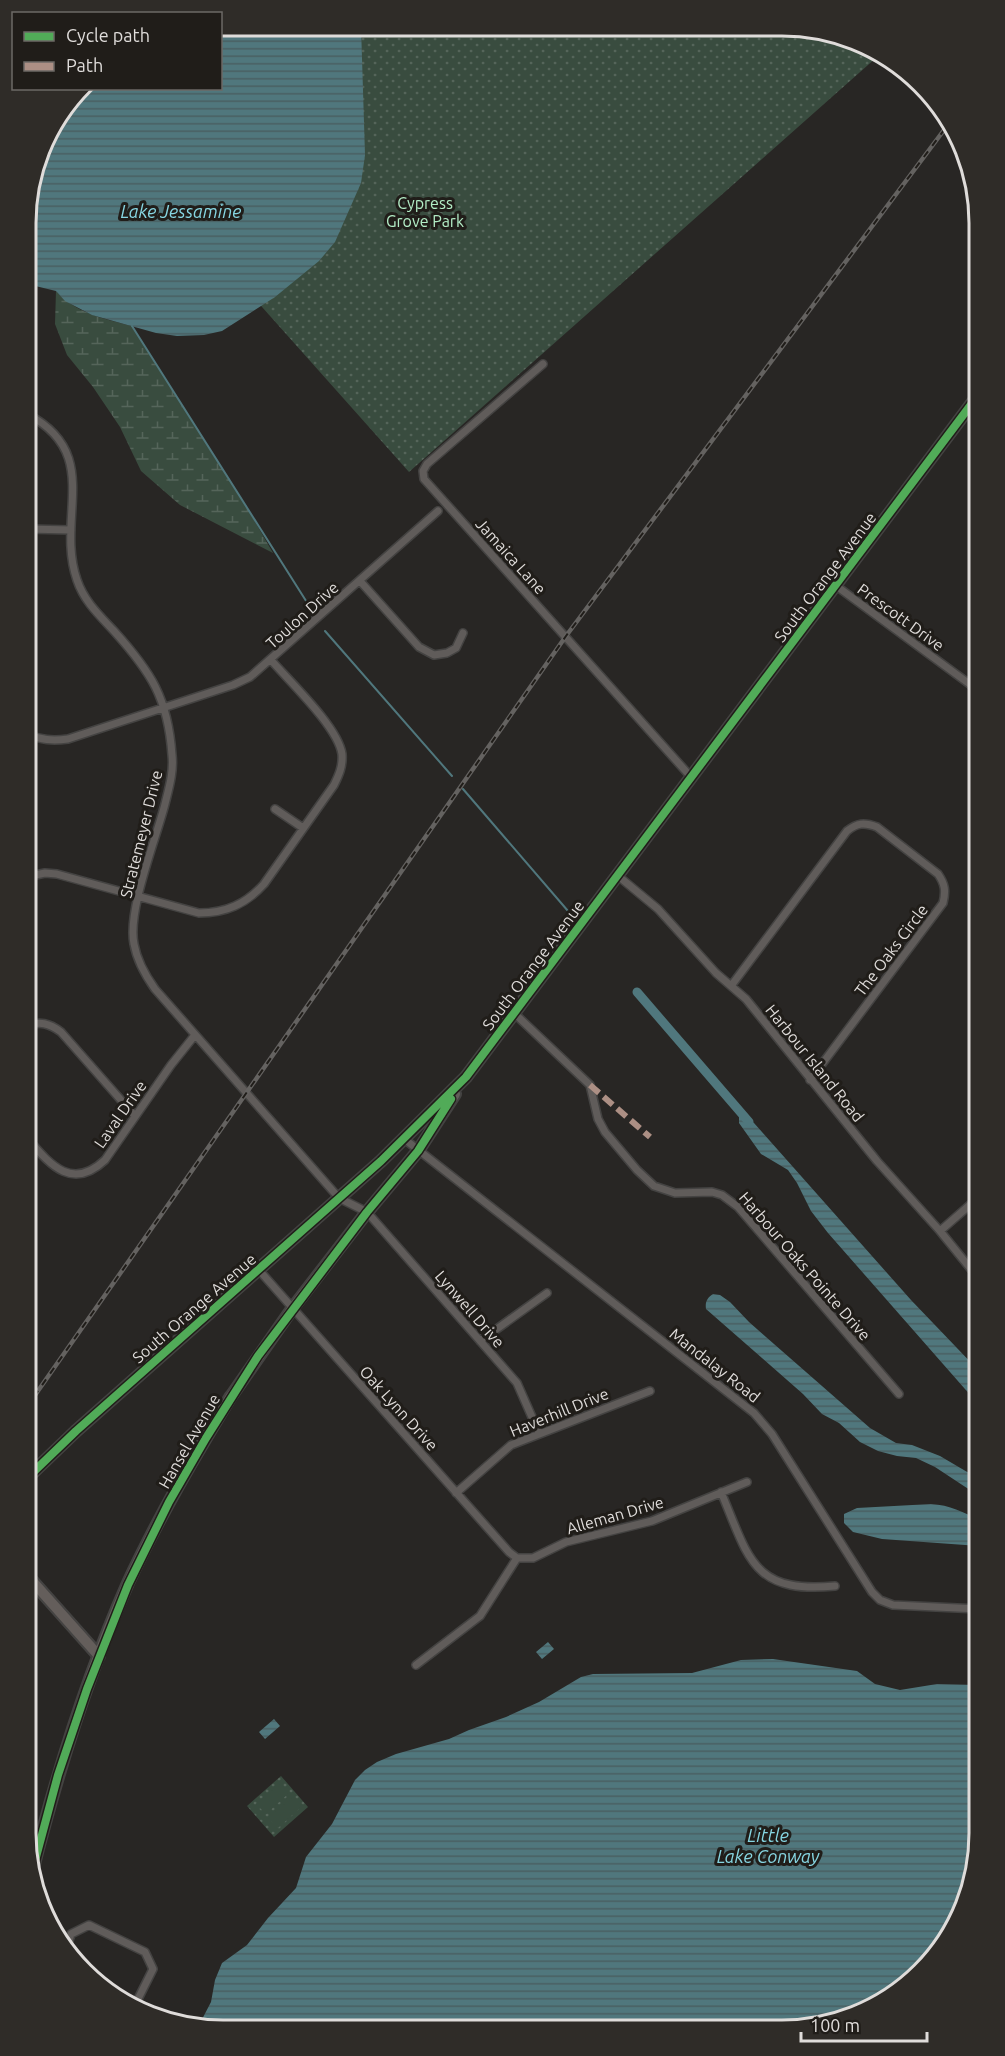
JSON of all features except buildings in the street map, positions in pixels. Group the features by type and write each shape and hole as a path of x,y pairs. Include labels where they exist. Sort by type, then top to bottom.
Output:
{"main road":[{"name":"South Orange Avenue","path":"36,1469 76,1431 339,1198 466,1077 969,408"},
{"name":"Hansel Avenue","path":"37,1853 58,1775 99,1656 128,1585 184,1474 232,1395 292,1309 418,1150 466,1077"}],"street":[{"name":"Jamaica Lane","path":"543,364 427,464 423,471 424,479 691,777"},
{"name":"Stratemeyer Drive","path":"36,420 52,431 69,457 73,487 70,530 76,578 82,593 146,669 165,708 173,759 170,781 138,896 132,927 137,958 155,989 339,1198"},
{"name":"Toulon Drive","path":"36,738 52,741 68,739 233,685 250,677 438,511"},
{"path":"36,529 70,530"},
{"path":"360,581 419,647 434,655 447,653 456,648 463,633"},
{"name":"Prescott Drive","path":"835,585 969,684"},
{"path":"36,875 57,874 199,913 216,913 230,909 243,903 259,889 334,786 341,771 342,756 339,742 330,729 271,660"},
{"path":"275,809 303,828"},
{"name":"The Oaks Circle","path":"731,986 847,831 855,824 865,823 877,827 938,874 944,883 943,903 810,1080"},
{"name":"Harbour Island Road","path":"617,875 658,909 716,973 746,999 877,1161 969,1267"},
{"name":"Harbour Oaks Pointe Drive","path":"514,1013 590,1085 598,1119 605,1132 637,1170 654,1186 662,1190 675,1193 712,1192 734,1203 899,1394"},
{"path":"36,1024 42,1022 52,1025 61,1032 135,1116"},
{"name":"Laval Drive","path":"36,1148 54,1168 63,1172 85,1173 97,1167 105,1160 171,1065 195,1035"},
{"name":"Mandalay Road","path":"403,1138 754,1413 772,1434 872,1592 880,1600 893,1605 969,1609"},
{"path":"339,1198 367,1212"},
{"path":"940,1231 969,1206"},
{"name":"Lynwell Drive","path":"367,1212 517,1383 539,1433"},
{"name":"Oak Lynn Drive","path":"258,1269 509,1552 521,1558"},
{"path":"480,1341 547,1293"},
{"name":"Haverhill Drive","path":"456,1493 511,1445 650,1390"},
{"name":"Alleman Drive","path":"521,1558 533,1558 566,1542 652,1521 747,1482"},
{"path":"721,1492 745,1549 754,1564 764,1574 776,1582 791,1587 835,1586"},
{"path":"416,1665 480,1616 521,1558"},
{"path":"36,1585 99,1656"},
{"path":"69,1940 71,1934 89,1925 145,1952 153,1969 137,1999"}],"green space":[{"name":"Cypress Grove Park","path":"222,36 782,36 819,40 842,46 874,60 409,472 80,103 92,90 222,90"},
{"path":"56,291 81,310 132,326 242,499 273,553 180,505 141,471 120,427 93,387 67,355 55,324"},
{"path":"281,1776 308,1807 274,1837 247,1806"},
{"path":"279,1784 288,1794 266,1814 256,1804"},
{"path":"291,1798 300,1808 278,1828 268,1818"}],"water":[{"name":"Lake Jessamine","path":"222,36 361,36 365,155 361,183 335,242 319,261 275,297 222,331 204,335 177,336 156,333 92,315 65,301 56,291 36,286 36,210 42,174 55,140 67,119 92,90 222,90"},
{"path":"742,1113 754,1123 911,1300 969,1361 969,1394 828,1233 811,1211 788,1170 761,1154 739,1123 739,1116"},
{"path":"713,1294 720,1295 730,1302 749,1322 870,1428 896,1443 912,1445 940,1456 969,1473 969,1489 935,1467 916,1458 878,1451 860,1442 839,1423 822,1414 803,1394 706,1309 709,1297"},
{"path":"931,1504 950,1507 969,1515 969,1545 882,1539 853,1532 844,1523 844,1514 857,1508"},
{"path":"548,1642 554,1649 542,1659 536,1652"},
{"name":"Little Lake Conway","path":"773,1659 857,1671 875,1684 900,1690 937,1684 969,1685 969,1846 959,1893 950,1916 930,1947 914,1965 886,1989 842,2010 795,2020 203,2018 211,2002 215,1980 222,1963 247,1945 296,1888 306,1857 332,1824 355,1780 377,1762 396,1754 449,1739 506,1717 539,1702 581,1677 593,1674 692,1673 741,1660"},
{"path":"274,1719 280,1726 265,1739 259,1732"}],"waterway":[{"path":"132,326 308,604"},
{"path":"325,631 452,776"},
{"path":"463,789 568,911"},
{"path":"637,992 749,1122"}],"railway":[{"path":"36,1394 566,636 944,130"}],"marked path":[{"path":"590,1085 650,1137"}],"cycle path":[{"path":"36,1469 76,1431 381,1161 466,1077 969,407"},
{"path":"37,1853 58,1775 87,1689 128,1585 169,1502 258,1356 367,1212 418,1151 451,1099"}]}
